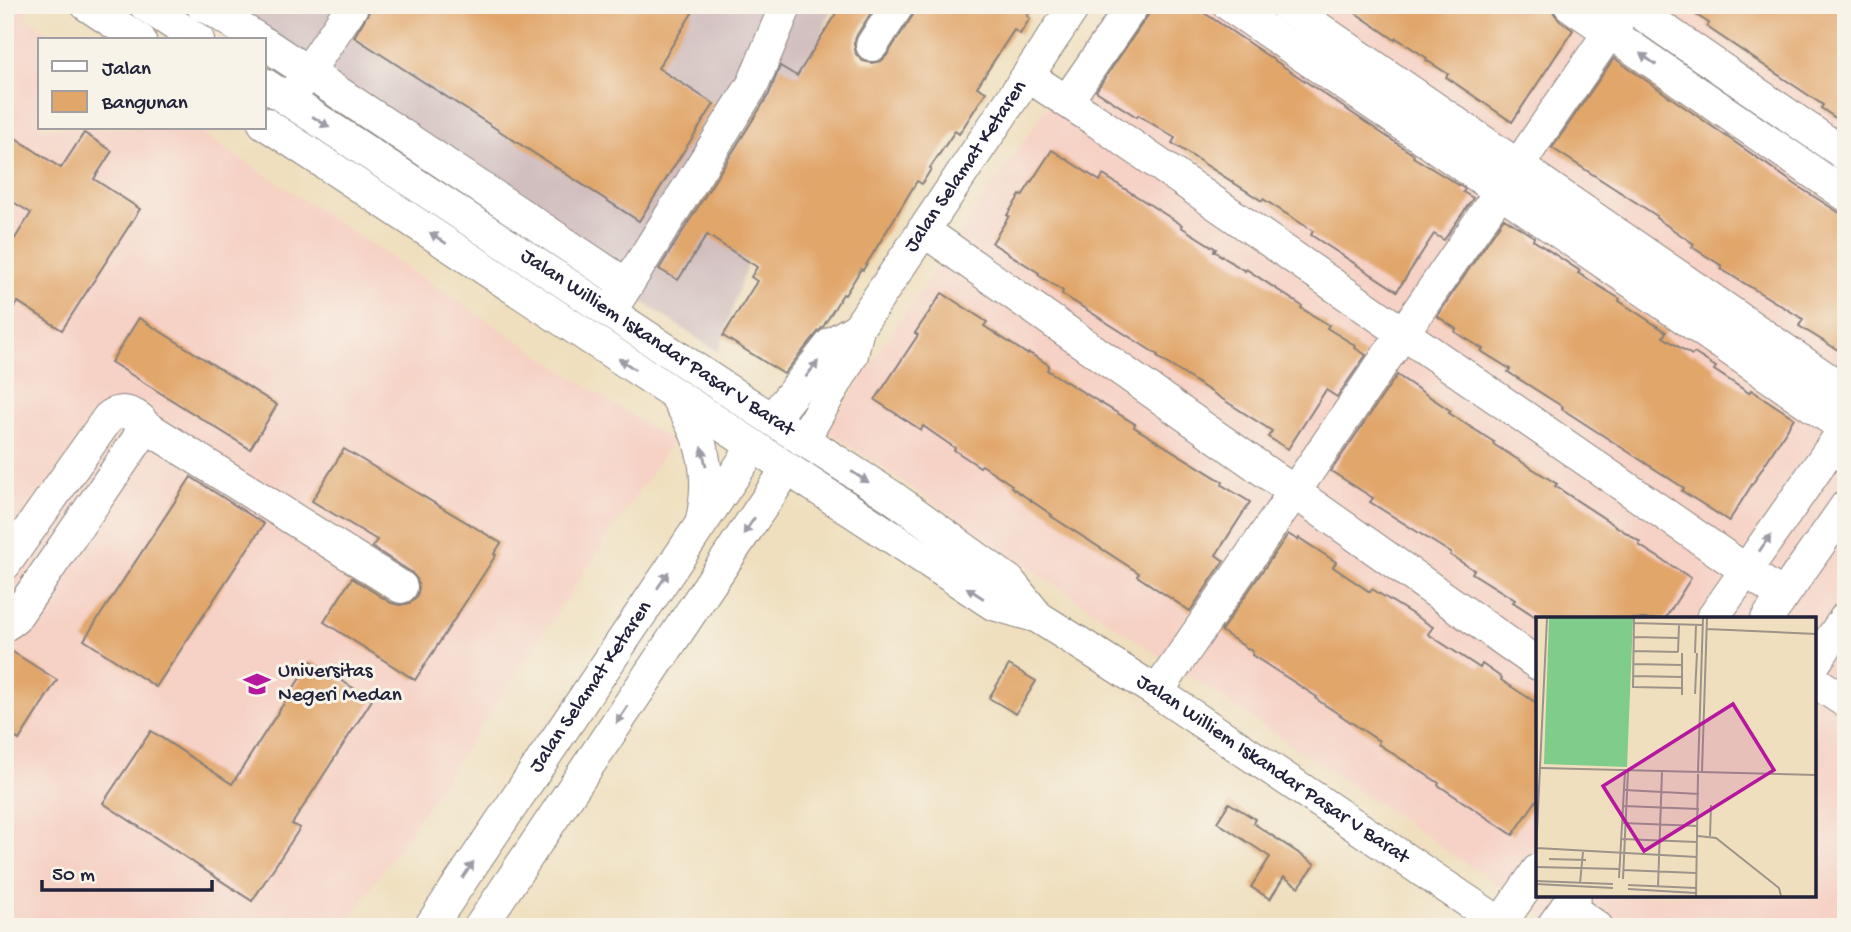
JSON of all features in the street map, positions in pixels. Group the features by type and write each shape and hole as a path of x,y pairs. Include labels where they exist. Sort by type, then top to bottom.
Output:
{"street":[{"path":"87,5 137,38"},
{"path":"145,5 178,14 196,38"},
{"path":"202,5 256,38"},
{"path":"267,125 276,92 308,72 353,5"},
{"path":"610,313 753,84 786,5"},
{"path":"872,45 898,5"},
{"name":"Jalan Selamat Ketaren","path":"803,440 852,355 858,328 1075,5"},
{"path":"1067,101 1133,5"},
{"path":"1229,5 1845,428 1714,617"},
{"path":"1285,5 1846,392"},
{"path":"1570,5 1846,195"},
{"path":"1157,692 1629,5 1846,155"},
{"path":"266,44 627,285"},
{"path":"1694,91 1713,63"},
{"path":"1028,76 1746,570 1775,608 1846,506"},
{"name":"Jalan Williem Iskandar Pasar V Barat","path":"276,92 891,496 1009,581 1038,617"},
{"path":"1744,126 1763,98"},
{"name":"Jalan Williem Iskandar Pasar V Barat","path":"267,125 993,604 1038,617 1157,692 1504,925"},
{"path":"1799,163 1818,136"},
{"path":"923,230 1536,663"},
{"name":"Jalan Selamat Ketaren","path":"772,419 832,343 858,328"},
{"path":"674,395 690,418 701,443 707,470 701,524"},
{"path":"5,625 14,619 138,439 142,424 140,419 130,413 117,413 108,418 10,548 50,566"},
{"path":"142,424 401,587"},
{"name":"Jalan Selamat Ketaren","path":"430,927 753,447"},
{"name":"Jalan Selamat Ketaren","path":"480,927 786,469"},
{"path":"1816,661 1846,617"},
{"path":"1816,682 1846,702"},
{"path":"522,790 557,811"},
{"path":"1504,925 1536,873"},
{"path":"1564,910 1597,927"}],"shaded area":[{"name":"Universitas Negeri Medan","path":"5,5 31,5 24,16 58,38 38,38 38,130 197,130 672,442 345,927 5,927"},
{"path":"197,5 832,5 718,352 266,51 266,38 247,38"},
{"path":"1116,5 1846,5 1846,927 1560,927 826,430"}],"building":[{"path":"373,5 697,5 658,68 714,104 639,221 354,37"},
{"path":"841,5 876,5 854,43 856,54 863,61 872,63 881,61 887,55 913,15 916,5 1034,5 1020,34 1014,30 977,87 986,92 959,134 955,131 922,184 917,181 863,270 861,269 845,295 843,294 823,327 784,374 723,336 757,281 751,277 757,267 707,235 678,280 659,269 769,94 780,66 797,76"},
{"path":"1152,5 1191,5 1414,155 1413,157 1465,189 1463,192 1473,198 1444,240 1434,234 1397,291 1311,235 1313,231 1172,143 1175,138 1096,91 1148,15"},
{"path":"1344,5 1552,5 1559,20 1573,30 1512,122 1446,77 1448,74 1426,60 1427,58"},
{"path":"1680,5 1846,5 1846,119 1840,115 1837,119 1821,108 1823,105 1707,27 1709,23"},
{"path":"1614,58 1846,217 1846,355 1799,326 1803,319 1721,269 1722,266 1692,247 1694,244 1656,218 1657,216 1552,148"},
{"path":"5,131 61,168 84,133 112,151 94,179 140,209 62,330 18,302 5,322 5,254 31,213 5,197"},
{"path":"1052,150 1100,181 1103,175 1182,225 1181,227 1216,249 1214,251 1245,271 1246,269 1329,325 1327,328 1366,355 1337,397 1326,390 1288,449 1268,437 1272,431 1062,294 1063,291 1038,275 1039,273 992,243 1009,216 1007,215"},
{"path":"1504,218 1580,271 1578,273 1666,332 1663,337 1692,355 1694,353 1749,393 1751,390 1794,418 1729,521 1682,491 1684,488 1508,372 1510,369 1481,351 1483,349 1455,332 1456,329 1437,316"},
{"path":"942,293 987,322 984,326 1049,365 1047,370 1135,424 1134,427 1223,482 1222,485 1250,502 1216,555 1224,561 1190,611 1137,576 1139,573 1051,516 1011,487 1012,485 954,450 955,448 923,426 921,430 875,400"},
{"path":"139,318 277,405 250,449 111,362"},
{"path":"1397,375 1451,411 1449,413 1494,442 1493,444 1557,484 1555,486 1640,542 1639,545 1691,578 1666,617 1536,617 1513,602 1515,600 1472,573 1474,570 1450,555 1451,553 1370,502 1373,498 1331,471"},
{"path":"344,449 501,543 494,554 496,555 415,680 324,622 352,578 391,603 400,605 410,603 417,596 419,588 417,579 411,572 372,547 377,540 312,501"},
{"path":"191,477 264,524 156,687 84,640"},
{"path":"1288,534 1298,540 1299,538 1336,562 1333,567 1370,592 1372,589 1433,627 1428,634 1480,668 1482,664 1536,703 1536,801 1513,835 1378,744 1379,741 1221,631"},
{"path":"5,647 57,680 19,740 5,731"},
{"path":"311,661 372,700 292,824 300,828 252,901 103,803 151,731 232,784"},
{"path":"1009,665 1036,681 1016,714 989,698"},
{"path":"1229,803 1255,819 1253,823 1315,864 1299,887 1284,877 1270,899 1251,887 1270,857 1217,822"}],"place":[{"name":"Universitas Negeri Medan","path":"257,684"}]}
